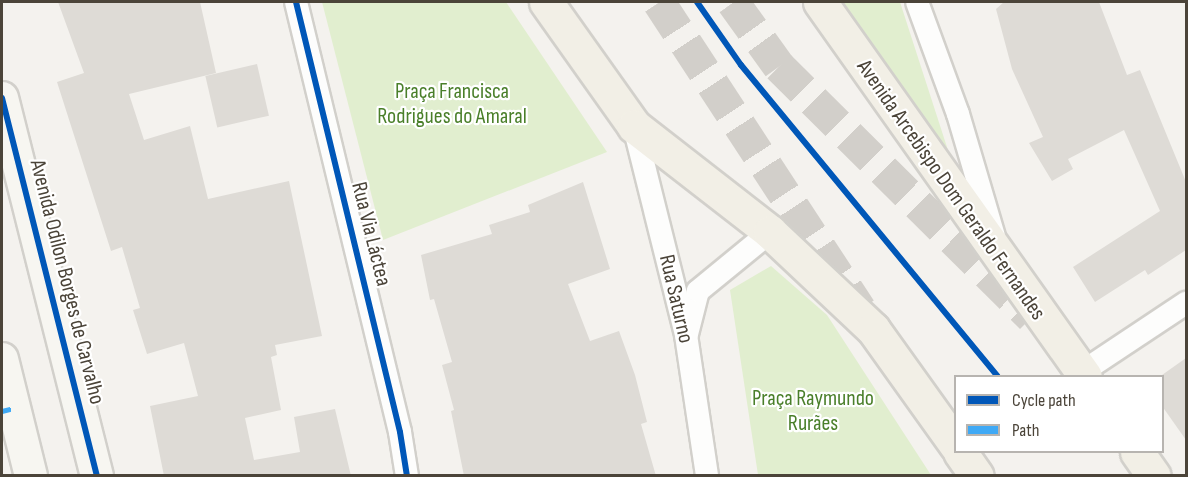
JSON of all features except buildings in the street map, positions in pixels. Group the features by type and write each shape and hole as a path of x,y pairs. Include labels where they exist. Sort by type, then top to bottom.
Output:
{"main road":[{"path":"546,2 634,126 770,232 873,329 954,442"},
{"name":"Avenida Arcebispo Dom Geraldo Fernandes","path":"820,2 1003,266 1084,374"},
{"path":"961,453 977,476"},
{"path":"1138,453 1154,476"}],"street":[{"name":"Rua Via Láctea","path":"296,2 400,432 407,476"},
{"path":"917,2 958,114 1003,266"},
{"name":"Avenida Odilon Borges de Carvalho","path":"2,98 97,476"},
{"name":"Rua Saturno","path":"634,126 686,335 707,476"},
{"path":"686,335 698,291 770,232"},
{"path":"1084,374 1186,303"},
{"path":"2,359 31,476"}],"green space":[{"name":"Praça Francisca Rodrigues do Amaral","path":"322,2 506,2 607,152 383,240"},
{"path":"827,2 900,2 967,209"},
{"name":"Praça Raymundo Rurães","path":"771,266 827,315 931,475 758,475 730,290"}],"tunnel":[{"path":"659,2 860,309"},
{"path":"733,2 779,66 1032,317"}],"marked path":[{"path":"2,411 14,408"}],"cycle path":[{"path":"296,2 400,432 407,476"},
{"path":"697,2 741,65 996,375"},
{"path":"2,98 97,476"}]}
